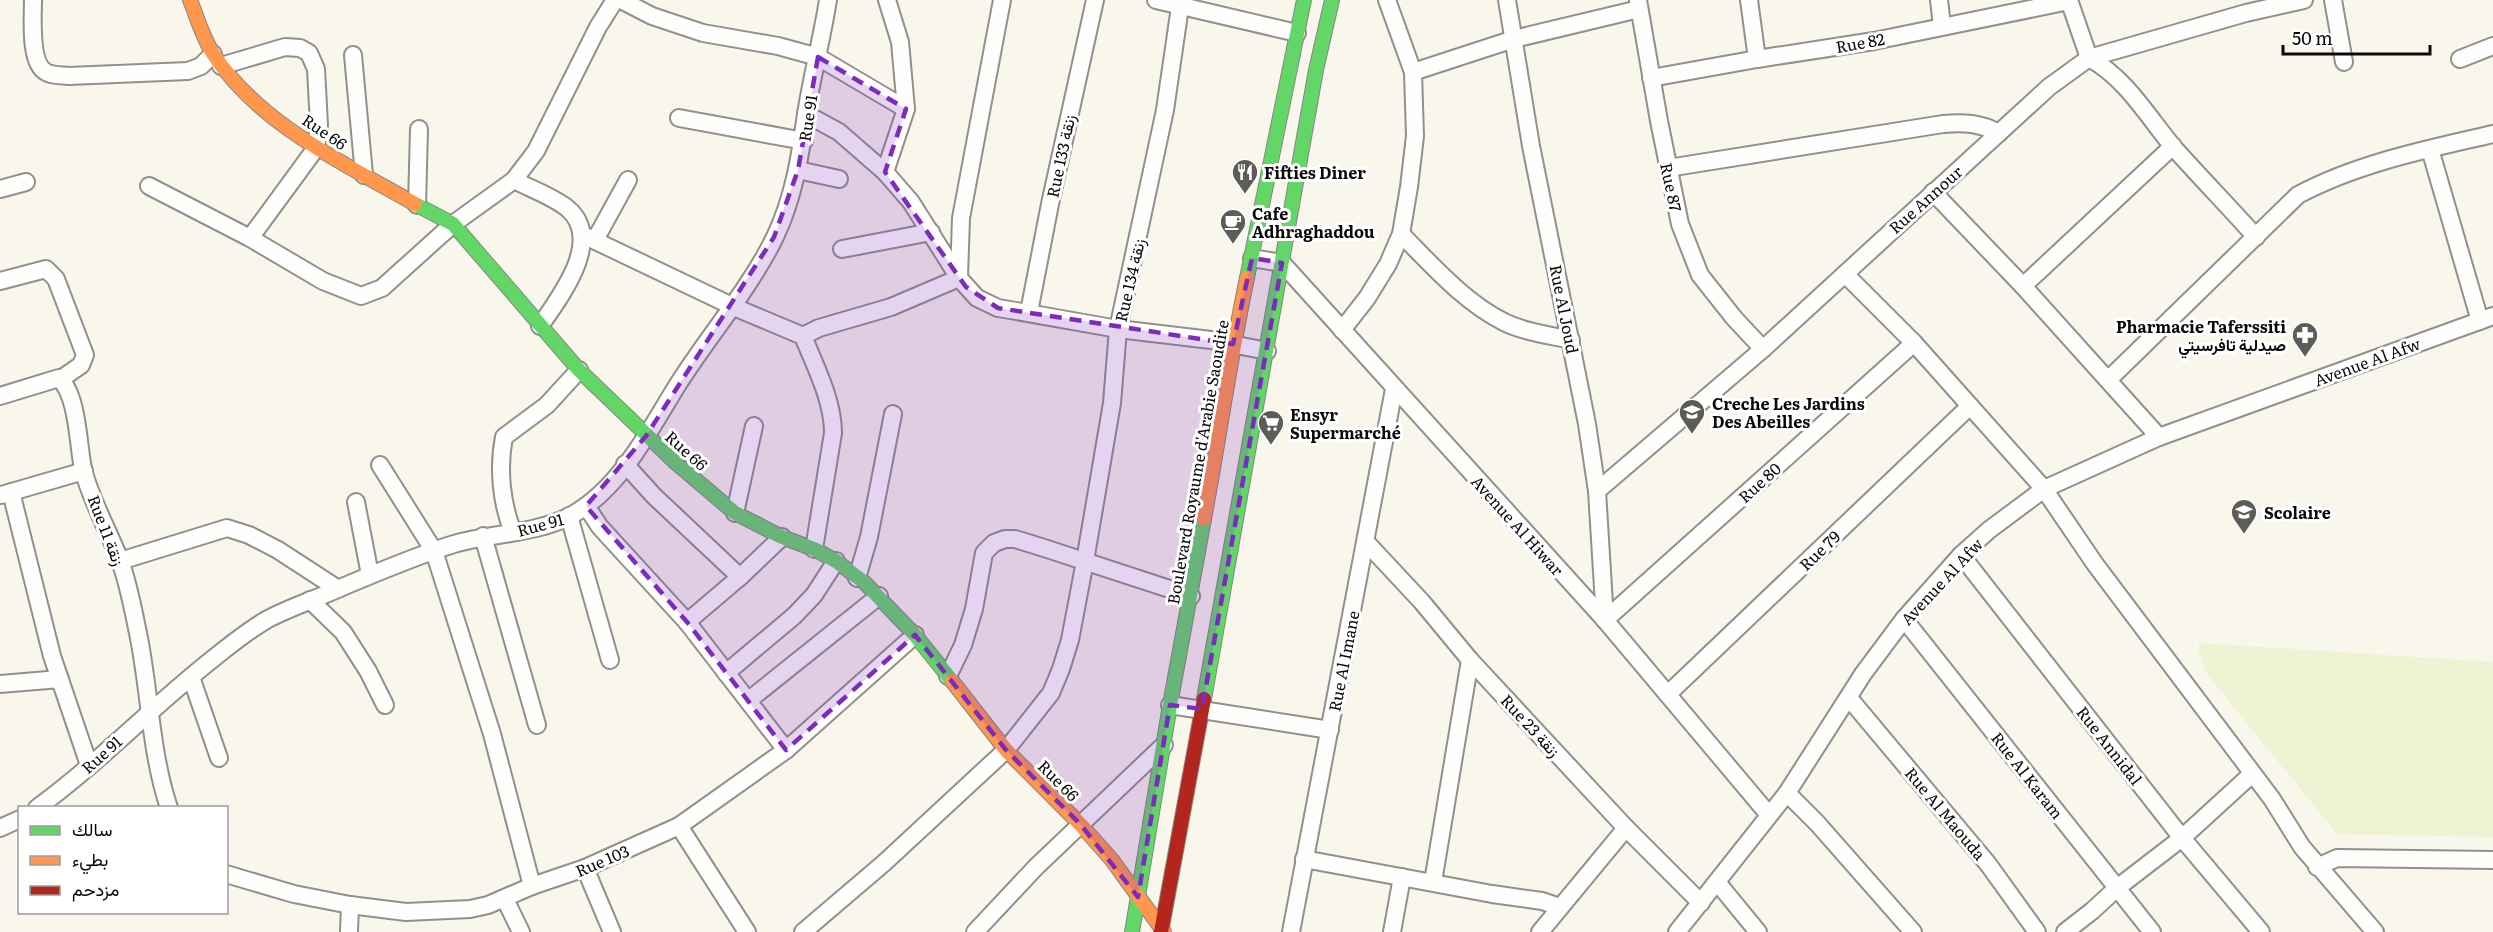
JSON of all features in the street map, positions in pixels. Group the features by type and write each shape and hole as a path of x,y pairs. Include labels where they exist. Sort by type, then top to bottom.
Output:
{"main road":[{"name":"Rue 66","path":"190,0 217,60 249,97 316,148 453,224 523,302 540,326 579,370 646,436 735,513 836,561 879,596 915,635 1006,750 1081,825 1112,860 1162,931"},
{"name":"Boulevard Royaume d'Arabie Saoudite","path":"1132,932 1170,705 1222,424 1233,344 1304,0"},
{"path":"1162,931 1316,70 1332,0"}],"street":[{"path":"33,0 35,57 41,68 52,75 189,71 217,60 278,48 300,48 309,53 314,62 317,83 319,125 316,148 250,238"},
{"path":"149,186 250,238 323,281 352,294 364,296 382,288 453,224 514,180 536,151 598,27 615,0"},
{"path":"621,0 652,16 703,33 778,46 818,57 906,109"},
{"name":"Rue 91","path":"38,806 237,639 267,620 370,575 434,551 569,516 586,506 608,486 646,436 692,363 734,307 785,215 804,141 806,114 828,0"},
{"path":"885,172 906,109 900,42 887,0"},
{"path":"959,278 961,218 1002,0"},
{"name":"Rue 133 زنقة","path":"1029,312 1050,204 1095,0"},
{"path":"1156,0 1181,3 1297,33"},
{"path":"1342,330 1367,298 1388,264 1401,234 1415,136 1413,72 1386,0"},
{"name":"Rue Al Joud","path":"1507,0 1531,146 1571,340 1597,491 1605,620"},
{"path":"1749,0 1757,59"},
{"path":"1939,0 1942,26"},
{"path":"2069,0 2089,58 2100,64 2125,88 2152,117 2173,146 2256,237"},
{"name":"Rue 82","path":"1651,78 1874,41 2069,0"},
{"name":"Rue Annour","path":"1597,491 1762,349 2049,87 2089,58 2244,7 2304,0"},
{"path":"2333,0 2344,62"},
{"name":"Rue 134 زنقة","path":"803,932 884,863 1006,750 1050,693 1061,669 1070,640 1085,561 1112,403 1118,329 1166,110 1181,3"},
{"path":"1413,72 1514,39 1639,4"},
{"name":"Rue 87","path":"1639,4 1680,224 1700,275 1762,349"},
{"path":"2460,59 2493,46"},
{"path":"353,55 364,176"},
{"path":"806,114 838,132 885,172 911,202 959,278 976,298 989,305 1118,329 1233,344 1267,351"},
{"path":"678,118 804,141"},
{"path":"1668,168 1943,124 1965,122 1999,133"},
{"path":"417,205 419,129"},
{"path":"2109,379 2256,237 2281,209 2298,195 2316,185 2430,149 2493,134"},
{"path":"2023,286 2173,146"},
{"path":"2430,149 2486,319"},
{"path":"798,170 839,179"},
{"path":"514,180 567,208 589,237 734,307 803,336 824,387 833,420 833,433 814,549"},
{"path":"540,326 569,280 579,254 589,237 628,180"},
{"path":"0,189 26,182"},
{"path":"1933,192 2109,379 2159,437"},
{"path":"842,249 931,232"},
{"path":"1401,234 1473,301 1504,322 1528,331 1571,340"},
{"path":"1252,258 1282,263"},
{"name":"Avenue Al Hiwar","path":"1282,263 1605,620 1769,815"},
{"path":"0,281 46,269 56,279 85,355 81,365 61,379 0,396"},
{"path":"1845,274 1914,343 2044,489 2095,564 2272,799 2317,867 2375,932"},
{"path":"803,336 819,328 891,307 959,278"},
{"name":"Avenue Al Afw","path":"1677,932 1787,793 1863,674 1904,619 1961,555 1989,530 2044,489 2159,437 2486,319"},
{"name":"Rue 80","path":"1605,620 1914,343"},
{"path":"513,532 504,496 501,461 504,437 547,405 579,370"},
{"name":"Rue 11 زنقة","path":"61,379 69,395 84,471 120,561 138,633 151,711"},
{"name":"Rue Al Imane","path":"1291,932 1394,389"},
{"name":"Rue 79","path":"1668,694 1970,406"},
{"path":"858,578 869,537 893,414"},
{"path":"735,513 754,426"},
{"path":"625,464 740,577"},
{"path":"380,465 434,551 492,734 532,886"},
{"path":"84,471 5,494 60,679 89,765"},
{"path":"356,502 370,575"},
{"path":"586,506 607,535 687,622 786,750"},
{"path":"569,516 610,660"},
{"path":"120,561 227,528 249,535 278,550 338,589"},
{"path":"483,537 537,725"},
{"path":"687,622 740,577 782,537"},
{"path":"948,676 963,645 974,609 984,553 994,543 1005,539 1015,539 1191,596"},
{"name":"Rue 23 زنقة","path":"1366,542 1422,602 1470,660 1626,828 1701,903"},
{"name":"Rue Annidal","path":"1961,555 2182,838 2261,932"},
{"path":"726,673 794,616 814,595 836,561"},
{"path":"749,700 879,596"},
{"path":"310,600 343,632 368,671 385,705"},
{"name":"Rue Al Karam","path":"1904,619 2152,932"},
{"name":"Rue 103","path":"228,874 294,894 350,905 406,912 470,909 506,899 532,886 585,868 680,826 786,750 915,635"},
{"path":"1433,882 1470,660"},
{"path":"191,677 219,758"},
{"path":"0,684 60,679"},
{"name":"Rue Al Maouda","path":"1849,698 1988,864 2037,932"},
{"path":"1170,705 1330,730"},
{"path":"151,711 155,758 169,806"},
{"path":"985,928 1036,867 1164,745"},
{"path":"2065,932 2182,838 2252,774"},
{"path":"1787,793 1817,823 1913,932"},
{"path":"0,828 18,820"},
{"path":"680,826 747,932"},
{"path":"1540,932 1626,828"},
{"path":"2317,867 2337,858 2493,860"},
{"path":"1305,859 1492,894 1542,901 1560,907"},
{"path":"585,868 612,932"},
{"path":"1392,932 1402,877"},
{"path":"1718,882 1758,932"},
{"path":"506,899 521,932"},
{"path":"349,932 350,905"}],"highlighted area":[{"path":"818,57 906,109 885,172 966,287 998,308 1233,344 1252,258 1282,263 1202,709 1170,705 1138,897 1081,825 1006,750 915,635 786,750 687,622 586,506 646,436 774,237 798,170"}],"green space":[{"path":"2199,643 2493,662 2493,837 2337,834 2206,673 2199,652"}],"traffic: fast":[{"path":"1247,278 1304,0"},
{"path":"1204,699 1316,70 1332,0"},
{"path":"415,204 453,224 579,370 676,463 735,513 782,537 814,549 836,561 865,583 915,635 952,681"},
{"path":"1132,932 1204,519"}],"traffic: slow":[{"path":"190,0 210,49 233,80 255,102 305,140 415,204"},
{"path":"1204,519 1247,278"},
{"path":"952,681 1006,750 1081,825 1112,860 1164,932"}],"traffic: jam":[{"path":"1161,932 1204,699"}],"place":[{"name":"Fifties Diner","path":"1245,195"},
{"name":"Cafe Adhraghaddou","path":"1233,245"},
{"name":"Pharmacie Taferssiti صيدلية تافرسيتي","path":"2305,358"},
{"name":"Creche Les Jardins Des Abeilles","path":"1692,435"},
{"name":"Ensyr Supermarché","path":"1271,446"},
{"name":"Scolaire","path":"2244,535"}]}
